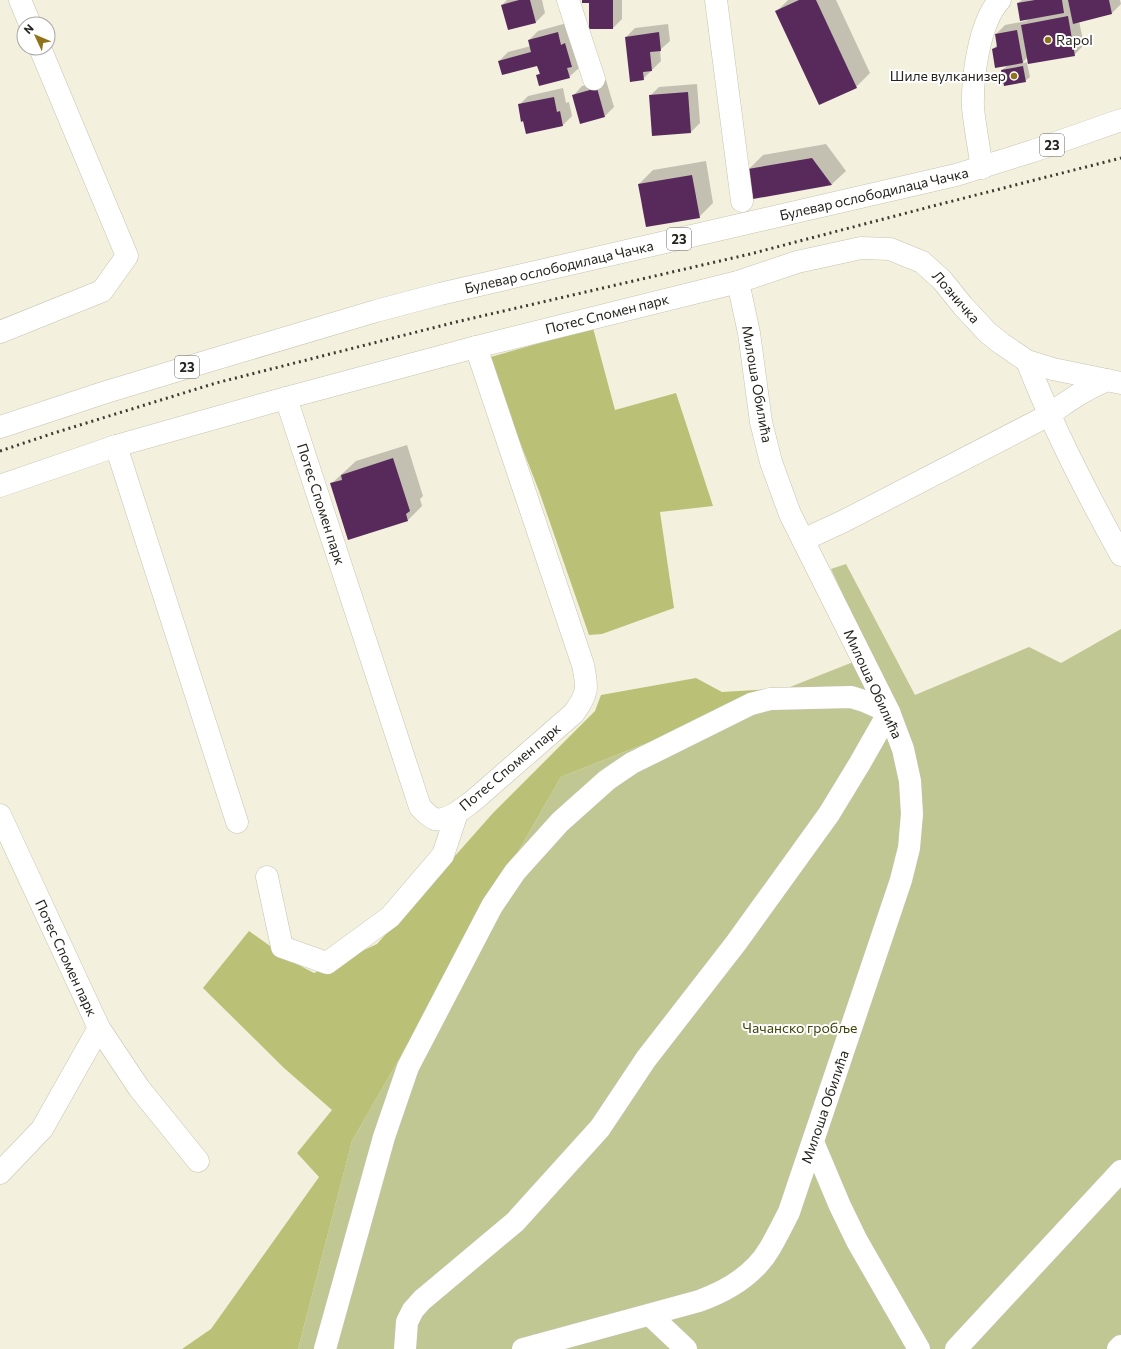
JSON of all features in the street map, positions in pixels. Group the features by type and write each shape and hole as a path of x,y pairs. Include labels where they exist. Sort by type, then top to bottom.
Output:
{"street":[{"path":"20,0 27,16"},
{"path":"568,0 594,79"},
{"path":"982,168 973,107 974,84 982,32 990,15 1000,0"},
{"path":"719,1 742,201"},
{"path":"0,332 102,291 126,256 43,56"},
{"name":"Булевар ослободилаца Чачка","path":"0,427 103,393 376,311 440,294 796,213 982,168 1121,120"},
{"name":"Лозничка","path":"738,282 797,262 844,250 861,248 890,249 912,258 930,268 988,333 1027,360 1053,370 1114,382"},
{"name":"Потес Спомен парк","path":"0,486 116,446 286,398 476,347 738,282"},
{"name":"Милоша Обилића","path":"528,1348 650,1315 716,1295 730,1287 755,1267 770,1249 790,1212 901,880 909,848 912,814 910,781 902,749 889,712 790,514 771,462 761,422 749,333 738,282"},
{"name":"Потес Спомен парк","path":"286,398 420,807 427,815 436,819 446,818 458,813 473,801 574,713 585,698 586,683 583,665 476,347"},
{"path":"1027,360 1049,415 1074,467 1121,555"},
{"path":"803,540 844,521 1049,415 1092,386 1114,382"},
{"path":"116,446 237,822"},
{"path":"325,1349 384,1137 408,1067 492,906 515,872 560,822 607,780 632,763 751,704 770,699 851,697 864,700 889,712 829,814 736,943 646,1059 600,1128 515,1222 428,1295 413,1310 407,1322 407,1348"},
{"path":"267,877 282,946 327,963 390,917 443,855 458,813"},
{"name":"Потес Спомен парк","path":"0,815 99,1028 42,1129 0,1173"},
{"path":"99,1028 139,1088 198,1161"},
{"path":"813,1142 840,1206 857,1241 919,1349"},
{"path":"956,1349 1121,1171"},
{"path":"650,1315 686,1349"},
{"path":"1118,1349 1121,1346"}],"green space":[{"path":"593,328 615,410 676,393 713,506 660,512 674,608 602,634 589,635 539,491 487,358"},
{"name":"Чачанско гробље","path":"846,564 915,695 1029,647 1061,663 1121,629 1121,1349 298,1349 352,1141 561,777 871,655 831,569"},
{"path":"696,678 722,692 786,688 561,777 352,1141 298,1349 182,1349 211,1329 319,1177 297,1153 332,1110 284,1068 203,988 249,931 291,961 314,973 377,944 493,813 595,711 601,695"}],"building":[{"path":"519,0 530,0 536,23 508,30 501,5"},
{"path":"582,0 613,0 613,29 589,29 589,3 582,3"},
{"path":"799,0 816,0 857,88 819,105 775,11"},
{"path":"1035,0 1062,0 1064,13 1020,21 1017,3"},
{"path":"1068,0 1109,0 1112,14 1073,24"},
{"name":"Rapol","path":"1068,16 1075,56 1028,64 1021,25"},
{"path":"1017,30 1023,63 995,68 992,49 997,47 995,34"},
{"path":"558,32 561,45 565,43 572,67 567,68 570,78 539,86 536,75 540,74 537,66 502,75 498,61 531,52 528,40"},
{"path":"659,32 661,51 650,52 652,71 643,72 644,80 630,82 625,37"},
{"name":"Шиле вулканизер","path":"1023,66 1026,82 1004,86 1001,70"},
{"path":"597,88 605,117 580,124 572,95"},
{"path":"688,92 691,133 652,136 649,95"},
{"path":"554,97 557,112 560,111 563,126 526,134 523,121 521,122 518,104"},
{"path":"812,158 832,185 753,199 748,169"},
{"path":"692,175 700,218 646,227 638,184"},
{"path":"393,458 410,511 406,514 408,521 348,540 330,483 342,480 341,475"}],"railway":[{"path":"0,451 216,383 456,322 750,254 1121,158"}],"place":[{"name":"Rapol","path":"1048,40"},
{"name":"Шиле вулканизер","path":"1014,76"}]}
